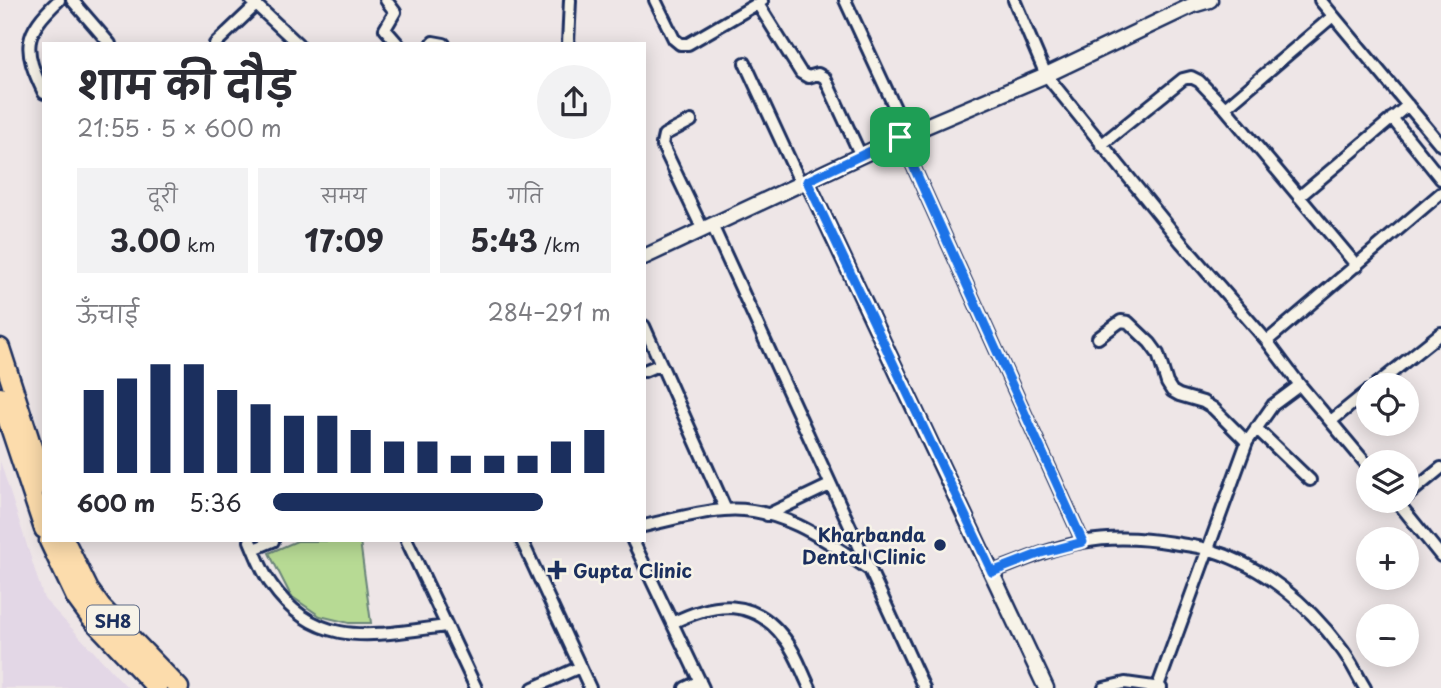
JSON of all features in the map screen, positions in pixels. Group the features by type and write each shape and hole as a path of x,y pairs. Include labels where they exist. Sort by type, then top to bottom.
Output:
{"main road":[{"path":"0,348 42,478"},
{"path":"0,397 42,523"},
{"name":"SH8","path":"49,542 76,598 90,617 157,688"},
{"name":"SH8","path":"65,542 89,590 101,607 179,688"}],"street":[{"path":"42,88 30,58 30,39 37,21 59,0"},
{"path":"72,0 108,42"},
{"path":"386,0 395,12 385,29 396,42"},
{"path":"568,42 570,0"},
{"path":"655,0 674,39 680,44 688,44 755,3 803,76 818,74 825,78 861,156"},
{"path":"846,0 903,136 1083,542"},
{"path":"1014,0 1046,75 1356,451"},
{"path":"646,256 903,136 1046,75 1192,2 1209,0"},
{"path":"1320,0 1441,145"},
{"path":"217,42 254,2 296,42"},
{"path":"1225,108 1333,16"},
{"path":"745,64 1046,688"},
{"path":"1101,145 1183,79 1191,77 1199,81 1225,108 1357,266"},
{"path":"1299,197 1408,105"},
{"path":"1392,118 1441,179"},
{"path":"691,121 664,135 662,144 707,227 924,688"},
{"path":"1267,341 1441,193"},
{"path":"1098,338 1121,321 1128,322 1158,354 1172,391 1213,408 1247,442"},
{"path":"646,330 726,510"},
{"path":"1391,373 1441,333"},
{"path":"646,370 661,363"},
{"path":"1104,688 1125,683 1159,687 1247,442 1273,405 1300,385"},
{"path":"1332,421 1356,401"},
{"path":"1256,428 1310,480"},
{"path":"1419,486 1441,468"},
{"path":"767,515 830,485"},
{"path":"646,526 689,515 726,510 753,511 796,524 869,569"},
{"path":"1410,513 1441,556"},
{"path":"992,572 1041,553 1083,542 1145,538 1208,549 1264,574 1304,606 1341,647 1365,688"},
{"path":"407,542 476,688"},
{"path":"522,542 590,688"},
{"path":"633,542 702,685 685,688"},
{"path":"252,545 271,584 300,616 333,632 370,636 447,626"},
{"path":"672,622 696,611 733,605 765,617 786,640 810,688"},
{"path":"533,688 580,667"}],"shaded area":[{"path":"0,461 44,599 128,688 0,688"}],"green space":[{"path":"295,542 360,542 371,623 349,623 320,616 291,596 269,553"}],"place":[{"name":"Kharbanda Dental Clinic","path":"940,545"},
{"name":"Gupta Clinic","path":"557,570"}],"route":[{"path":"900,137 1083,542 1041,553 992,572 807,181 900,137"}]}
